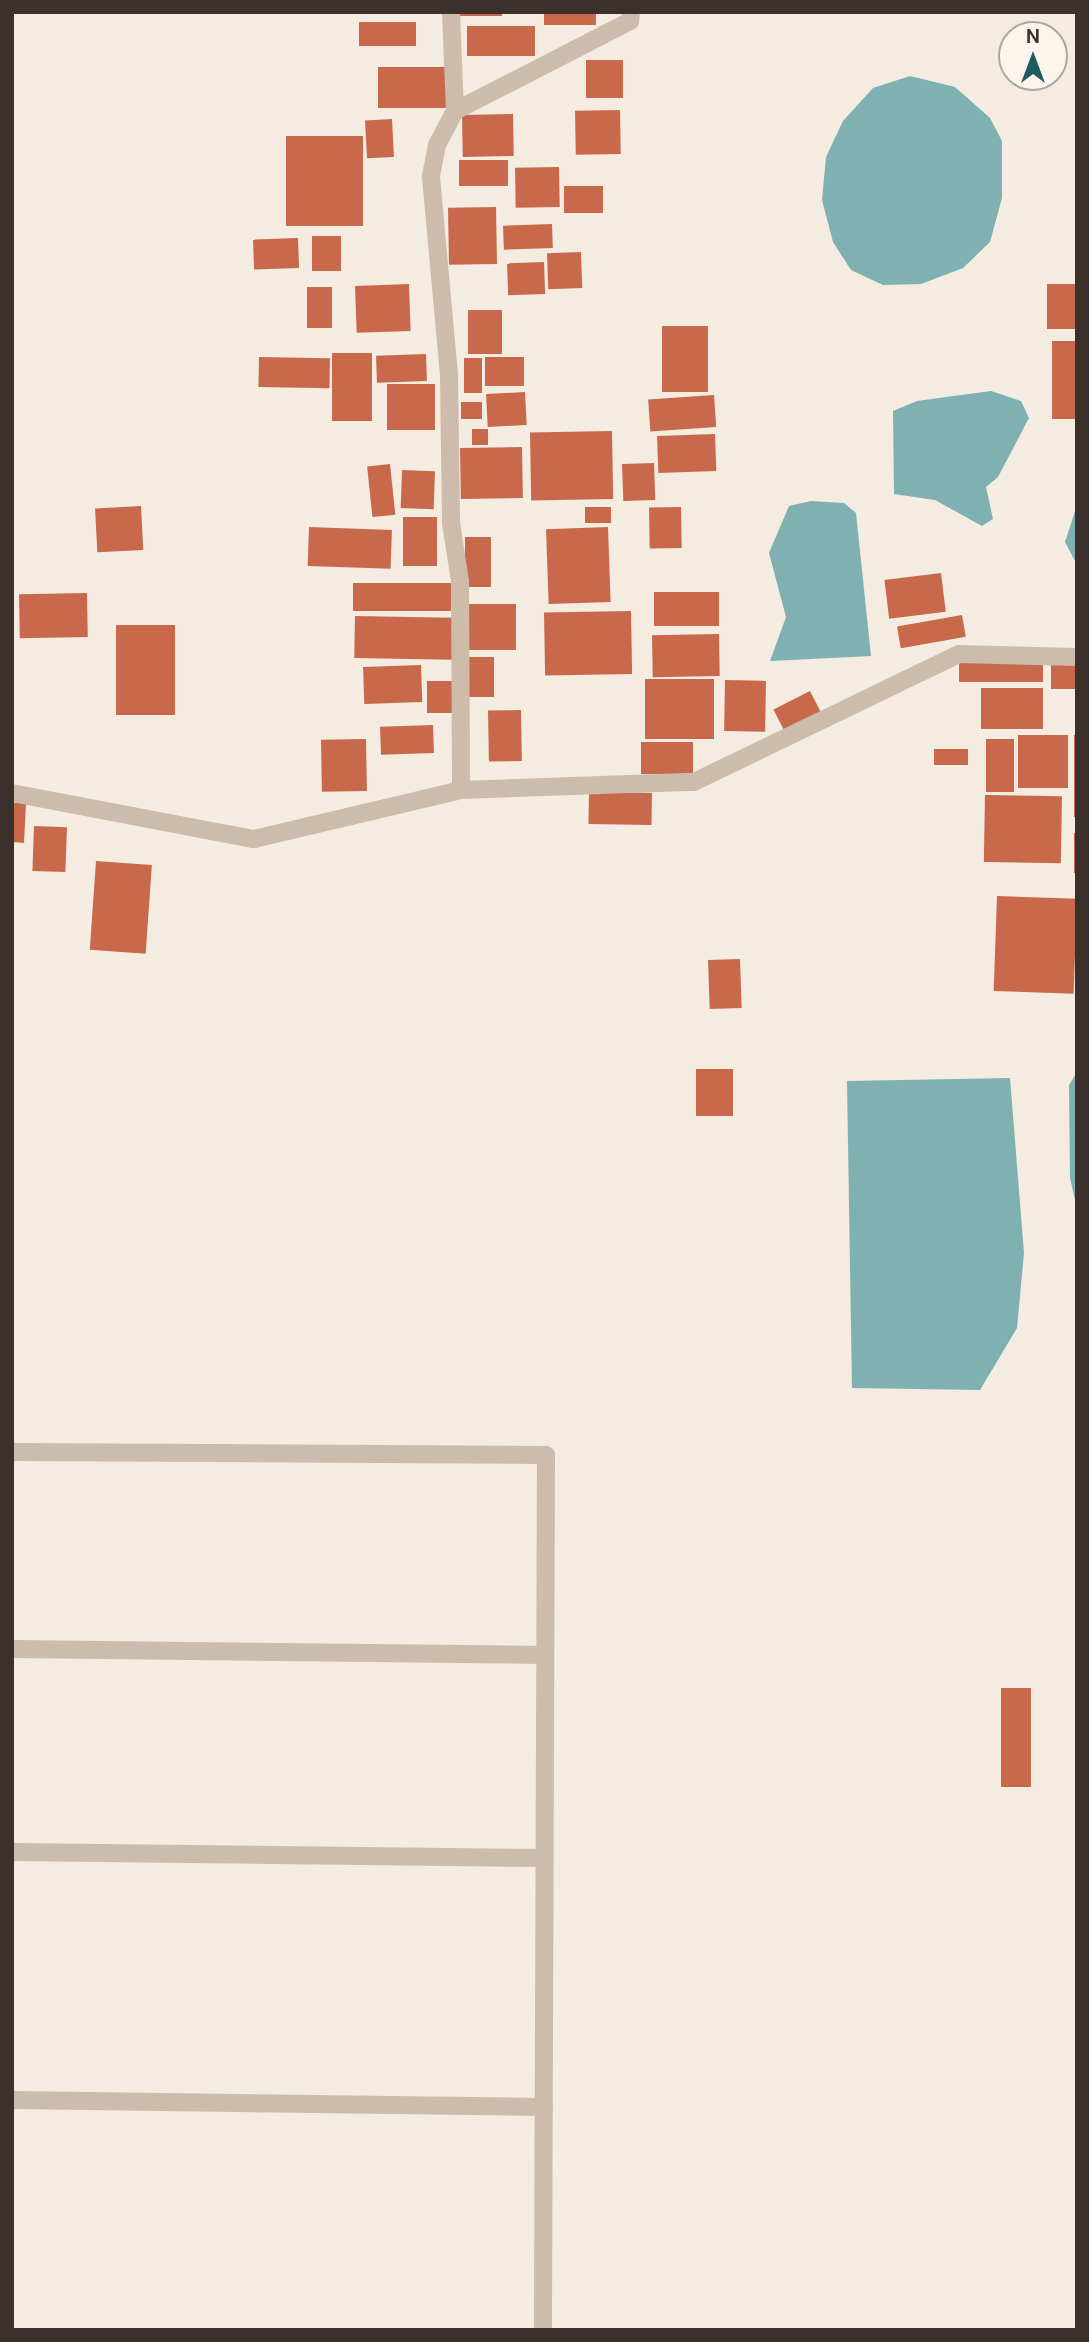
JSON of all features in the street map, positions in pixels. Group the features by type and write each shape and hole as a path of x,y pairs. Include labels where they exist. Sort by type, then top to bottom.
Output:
{"street":[{"path":"451,12 455,111 437,145 431,177 449,376 451,523 460,580 461,790"},
{"path":"455,111 630,21 631,12"},
{"path":"12,793 254,839 461,790 694,782 959,654 1077,657"},
{"path":"12,1452 546,1455 543,2330"},
{"path":"12,1649 545,1655"},
{"path":"12,1852 544,1858"},
{"path":"12,2100 544,2107"}],"water":[{"path":"910,76 955,87 990,118 1002,141 1002,198 990,242 963,268 921,284 883,285 851,270 833,242 822,200 826,157 843,121 873,88"},
{"path":"991,391 1021,401 1029,418 998,477 986,487 993,519 982,526 935,500 894,494 893,411 917,401"},
{"path":"811,501 844,503 856,513 871,656 770,661 786,617 769,553 789,506"},
{"path":"1077,505 1077,565 1065,542"},
{"path":"1077,1072 1077,1209 1070,1178 1069,1085"},
{"path":"1010,1078 1024,1253 1017,1328 980,1390 852,1388 847,1081"}],"building":[{"path":"458,12 502,12 502,16 458,16"},
{"path":"544,12 596,12 596,25 544,25"},
{"path":"359,22 416,22 416,46 359,46"},
{"path":"467,26 535,26 535,56 467,56"},
{"path":"586,60 623,60 623,98 586,98"},
{"path":"378,67 449,67 449,108 378,108"},
{"path":"620,110 621,154 576,155 575,111"},
{"path":"513,114 514,156 463,157 462,115"},
{"path":"392,119 394,157 367,158 365,120"},
{"path":"286,136 363,136 363,226 286,226"},
{"path":"459,160 508,160 508,186 459,186"},
{"path":"559,167 560,207 516,208 515,168"},
{"path":"564,186 603,186 603,213 564,213"},
{"path":"496,207 497,264 449,265 448,208"},
{"path":"552,224 553,248 504,250 503,226"},
{"path":"312,236 341,236 341,271 312,271"},
{"path":"298,238 299,268 254,270 253,240"},
{"path":"581,252 582,288 548,289 547,253"},
{"path":"544,262 545,294 508,295 507,263"},
{"path":"409,284 411,331 357,333 355,286"},
{"path":"1047,284 1077,284 1077,329 1047,329"},
{"path":"307,287 332,287 332,328 307,328"},
{"path":"468,310 502,310 502,354 468,354"},
{"path":"662,326 708,326 708,392 662,392"},
{"path":"1052,341 1077,341 1077,419 1052,419"},
{"path":"332,353 372,353 372,421 332,421"},
{"path":"426,354 427,381 377,383 376,356"},
{"path":"259,357 330,358 329,388 258,387"},
{"path":"485,357 524,357 524,386 485,386"},
{"path":"464,358 482,358 482,393 464,393"},
{"path":"387,384 435,384 435,430 387,430"},
{"path":"525,392 527,425 488,427 486,394"},
{"path":"714,395 716,427 650,432 648,400"},
{"path":"461,402 482,402 482,419 461,419"},
{"path":"472,429 488,429 488,445 472,445"},
{"path":"612,431 613,499 531,500 530,432"},
{"path":"715,434 716,471 658,473 657,436"},
{"path":"522,447 523,498 461,499 460,448"},
{"path":"654,463 655,500 623,501 622,464"},
{"path":"390,464 395,515 372,517 367,466"},
{"path":"402,470 435,471 434,509 401,508"},
{"path":"141,506 143,550 97,552 95,508"},
{"path":"585,507 611,507 611,523 585,523"},
{"path":"681,507 682,548 650,549 649,508"},
{"path":"403,517 437,517 437,566 403,566"},
{"path":"309,527 392,530 391,569 308,566"},
{"path":"608,527 611,602 549,604 546,529"},
{"path":"465,537 491,537 491,587 465,587"},
{"path":"941,573 946,612 889,619 884,580"},
{"path":"353,583 451,583 451,611 353,611"},
{"path":"654,592 719,592 719,626 654,626"},
{"path":"87,593 88,637 20,638 19,594"},
{"path":"467,604 516,604 516,650 467,650"},
{"path":"631,611 632,674 545,676 544,613"},
{"path":"962,615 966,637 901,648 897,626"},
{"path":"355,616 453,618 452,660 354,658"},
{"path":"116,625 175,625 175,715 116,715"},
{"path":"719,634 720,676 653,677 652,635"},
{"path":"467,657 494,657 494,697 467,697"},
{"path":"959,658 1043,658 1043,682 959,682"},
{"path":"1051,664 1077,664 1077,689 1051,689"},
{"path":"421,665 422,702 364,704 363,667"},
{"path":"645,679 714,679 714,739 645,739"},
{"path":"725,680 766,681 765,732 724,731"},
{"path":"427,681 454,681 454,713 427,713"},
{"path":"981,688 1043,688 1043,729 981,729"},
{"path":"810,691 822,715 786,734 773,710"},
{"path":"521,710 522,761 489,762 488,711"},
{"path":"433,725 434,753 381,755 380,727"},
{"path":"1018,735 1068,735 1068,788 1018,788"},
{"path":"1074,735 1077,735 1077,817 1074,817"},
{"path":"366,739 367,791 322,792 321,740"},
{"path":"986,739 1014,739 1014,792 986,792"},
{"path":"641,742 693,742 693,774 641,774"},
{"path":"934,749 968,749 968,765 934,765"},
{"path":"589,792 652,793 651,825 588,824"},
{"path":"985,795 1062,796 1061,863 984,862"},
{"path":"12,803 26,803 24,843 12,842"},
{"path":"34,826 67,827 65,872 32,871"},
{"path":"1074,833 1077,833 1077,873 1074,873"},
{"path":"96,861 152,865 146,954 90,950"},
{"path":"997,896 1077,899 1074,994 994,991"},
{"path":"740,959 742,1008 710,1009 708,960"},
{"path":"696,1069 733,1069 733,1116 696,1116"},
{"path":"1001,1688 1031,1688 1031,1787 1001,1787"}]}
